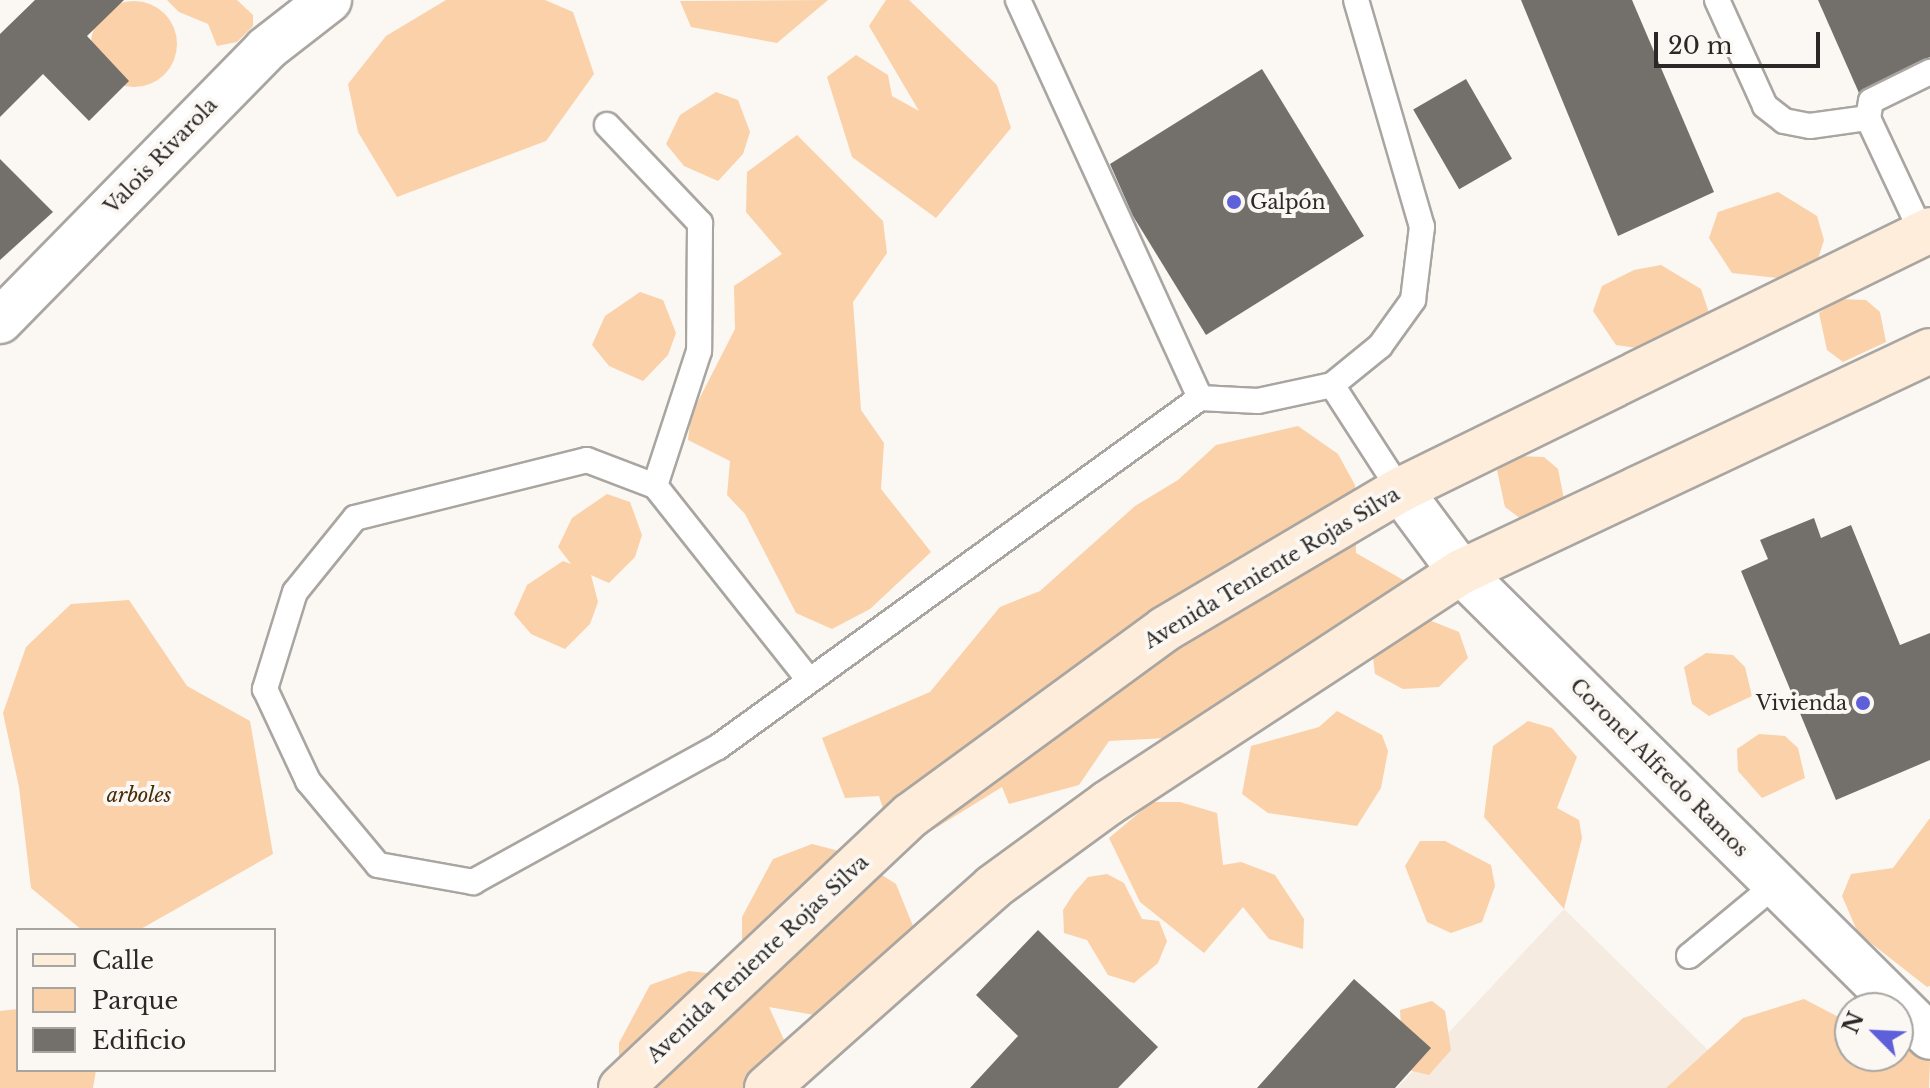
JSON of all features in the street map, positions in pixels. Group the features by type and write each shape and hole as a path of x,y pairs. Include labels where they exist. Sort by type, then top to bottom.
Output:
{"street":[{"name":"Valois Rivarola","path":"0,321 266,49 329,0"},
{"name":"Avenida Teniente Rojas Silva","path":"621,1088 911,815 1165,629 1400,490 1926,231"},
{"path":"767,1088 993,887 1108,803 1461,572 1930,351"},
{"name":"Coronel Alfredo Ramos","path":"1400,490 1461,572 1930,1037"}],"lane":[{"path":"1018,0 1200,398"},
{"path":"809,680 655,486 587,460 355,518 295,592 265,689 308,781 378,865 473,882 718,747 1200,398 1258,401 1332,385 1380,346 1413,300 1422,227 1356,0"},
{"path":"1717,0 1765,106 1784,121 1810,126 1868,118"},
{"path":"1926,231 1868,118 1871,101 1930,72"},
{"path":"607,125 700,223 699,351 655,486"},
{"path":"1332,385 1400,490"},
{"path":"1689,956 1776,884"}],"shaded area":[{"path":"1564,909 1708,1050 1677,1088 1397,1088"}],"green space":[{"path":"167,0 237,0 253,15 253,26 237,42 217,46 208,24 179,12"},
{"path":"446,0 545,0 573,12 594,74 546,141 397,197 358,132 348,84 386,36"},
{"path":"828,0 777,43 691,27 680,1"},
{"path":"886,0 909,0 997,85 1011,128 936,218 852,157 827,77 856,55 888,75 892,96 919,111 869,26"},
{"path":"134,1 151,4 165,13 174,27 177,44 174,61 165,75 151,84 134,87 117,84 103,75 94,61 91,44 94,27 103,13 117,4"},
{"path":"716,92 738,100 750,132 743,154 718,181 684,166 666,144 680,115"},
{"path":"797,135 883,221 887,253 853,302 861,410 884,443 881,489 931,552 870,609 832,629 796,613 745,514 727,495 730,461 688,440 691,415 735,329 734,286 782,254 746,212 747,172"},
{"path":"1778,192 1817,216 1824,240 1818,259 1796,280 1732,273 1709,238 1718,212"},
{"path":"1661,265 1701,289 1709,313 1701,332 1680,354 1616,345 1593,311 1602,286 1634,270"},
{"path":"640,292 663,300 676,333 668,355 643,381 609,366 592,345 605,316"},
{"path":"1839,299 1866,300 1880,312 1886,342 1843,362 1827,350 1819,313"},
{"path":"1298,426 1338,454 1355,485 1356,553 1405,581 1357,625 1167,738 1109,741 1079,785 1009,804 1002,787 897,852 879,796 845,798 822,738 930,692 1000,607 1040,591 1135,506 1178,480 1216,445"},
{"path":"1517,456 1544,457 1558,469 1564,499 1521,519 1505,507 1497,470"},
{"path":"607,494 630,502 642,535 635,557 609,583 591,575 598,602 590,624 565,649 531,634 514,614 527,585 563,561 571,564 558,547 572,518"},
{"name":"arboles","path":"129,600 187,686 250,721 273,854 143,928 80,928 31,888 19,787 3,713 26,647 71,604"},
{"path":"1404,610 1459,632 1468,658 1439,687 1403,689 1375,674 1370,632"},
{"path":"1706,653 1733,655 1745,667 1752,696 1709,716 1692,704 1684,667"},
{"path":"1337,711 1382,735 1388,751 1381,788 1357,826 1268,813 1242,794 1251,746 1319,727"},
{"path":"1528,721 1552,728 1577,757 1557,808 1579,820 1582,838 1564,909 1484,817 1493,746"},
{"path":"1759,734 1785,736 1798,748 1805,778 1762,798 1738,771 1737,749"},
{"path":"1152,802 1180,802 1217,813 1223,865 1241,862 1275,875 1304,919 1303,949 1269,939 1243,907 1204,953 1140,902 1109,838"},
{"path":"1930,818 1930,986 1927,987 1858,933 1842,896 1851,874 1893,868"},
{"path":"1420,841 1445,841 1491,865 1495,886 1482,922 1451,933 1427,922 1405,866"},
{"path":"812,844 847,853 896,884 913,926 885,986 837,1019 769,1007 790,1053 773,1088 619,1088 619,1043 650,985 689,971 742,977 742,917 773,859"},
{"path":"1107,874 1124,883 1142,919 1159,921 1167,941 1158,963 1134,983 1108,975 1087,940 1064,933 1063,910 1074,893 1088,877"},
{"path":"1804,999 1834,1015 1834,1072 1914,1072 1914,1046 1930,1062 1929,1088 1666,1088 1743,1018"},
{"path":"1432,1001 1445,1011 1451,1050 1429,1075 1404,1069 1400,1010"},
{"path":"16,1009 16,1072 96,1072 93,1088 0,1088 0,1011"}],"building":[{"path":"35,0 124,0 87,36 129,81 89,121 43,74 0,117 0,34"},
{"path":"1521,0 1632,0 1714,192 1618,236"},
{"path":"1818,0 1930,0 1930,57 1859,93"},
{"name":"Galpón","path":"1262,69 1364,236 1206,335 1133,216 1110,164"},
{"path":"1466,79 1512,159 1459,189 1413,110"},
{"path":"0,159 53,212 0,260"},
{"name":"Vivienda","path":"1814,518 1821,538 1851,525 1900,645 1930,633 1930,760 1836,800 1741,571 1768,559 1760,540"},
{"path":"1038,930 1158,1047 1118,1088 970,1088 1018,1036 976,995"},
{"path":"1354,979 1431,1048 1395,1088 1257,1088"}],"place":[{"name":"Galpón","path":"1234,202"},
{"name":"Vivienda","path":"1863,703"}]}
